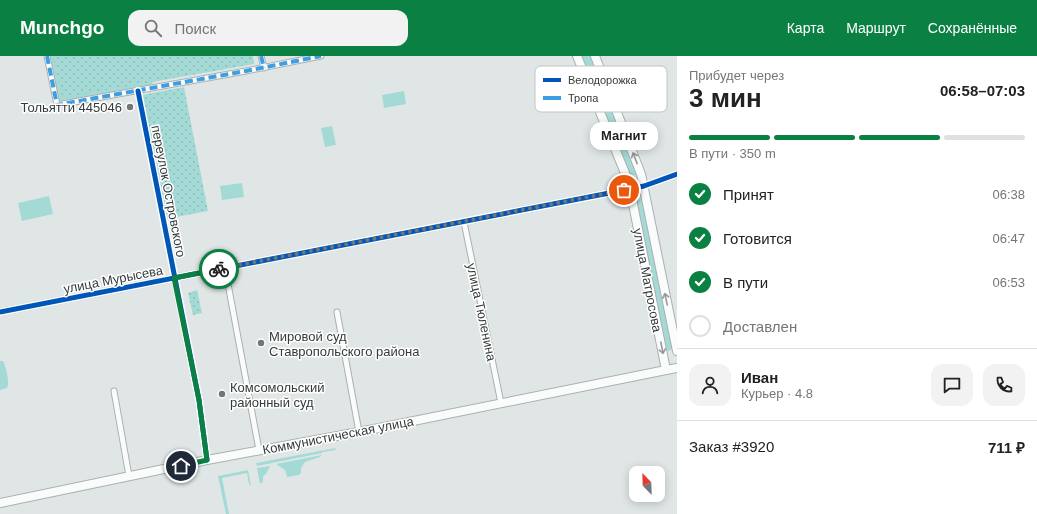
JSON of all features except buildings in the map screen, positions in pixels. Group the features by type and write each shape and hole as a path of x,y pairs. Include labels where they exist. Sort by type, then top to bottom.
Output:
{"main road":[{"name":"улица Матросова","path":"577,56 581,66"},
{"name":"улица Матросова","path":"595,56 599,66"},
{"name":"улица Матросова","path":"600,112 630,189 666,370"},
{"name":"улица Матросова","path":"617,112 641,174 677,351"},
{"name":"Коммунистическая улица","path":"0,503 207,460 359,432 677,368"}],"street":[{"path":"47,56 57,105 264,68 321,56"},
{"path":"261,56 264,68"},
{"name":"переулок Островского","path":"138,91 199,400 207,460"},
{"name":"улица Мурысева","path":"0,312 630,189 644,186 677,174"},
{"name":"улица Тюленина","path":"464,222 501,403"},
{"path":"225,268 259,450"},
{"path":"337,312 359,432"},
{"path":"114,391 128,476"}],"shaded area":[{"path":"50,56 148,56 153,86 59,103"},
{"path":"53,56 253,56 254,64 62,98"},
{"path":"581,56 592,56 596,66 585,66"},
{"path":"184,87 208,211 166,219 142,95"},
{"path":"404,91 406,104 384,108 382,95"},
{"path":"603,112 614,112 639,174 629,176"},
{"path":"332,126 336,145 325,147 321,128"},
{"path":"242,183 244,197 222,200 220,186"},
{"path":"49,196 53,214 22,221 18,203"},
{"path":"644,197 673,347 668,351 665,349 635,202"},
{"path":"197,290 202,313 193,315 188,293"},
{"path":"0,361 3,361 4,363 8,386 7,388 0,390"},
{"path":"336,448 335,450 322,453 257,466 256,463"},
{"path":"322,455 305,462 299,475 287,477 285,470 276,464"},
{"path":"270,466 266,474 263,476 263,482 260,484 257,468"},
{"path":"248,470 251,486 249,484 247,473 222,478 229,514 226,514 218,476"}],"marked path":[{"path":"47,56 57,105 321,56"},
{"path":"261,56 264,68"}],"cycle path":[{"path":"138,91 199,400 207,460"},
{"path":"0,312 630,189 644,186 677,174"}],"way so far":[{"path":"219,269 478,220 624,190"}],"place":[{"name":"Тольятти 445046","path":"130,107"},
{"name":"Магнит","path":"624,190"},
{"name":"Мировой суд Ставропольского района","path":"261,343"},
{"name":"Комсомольский районный суд","path":"222,394"}],"route":[{"path":"181,466 207,460 199,400 174,278 219,269"}]}
